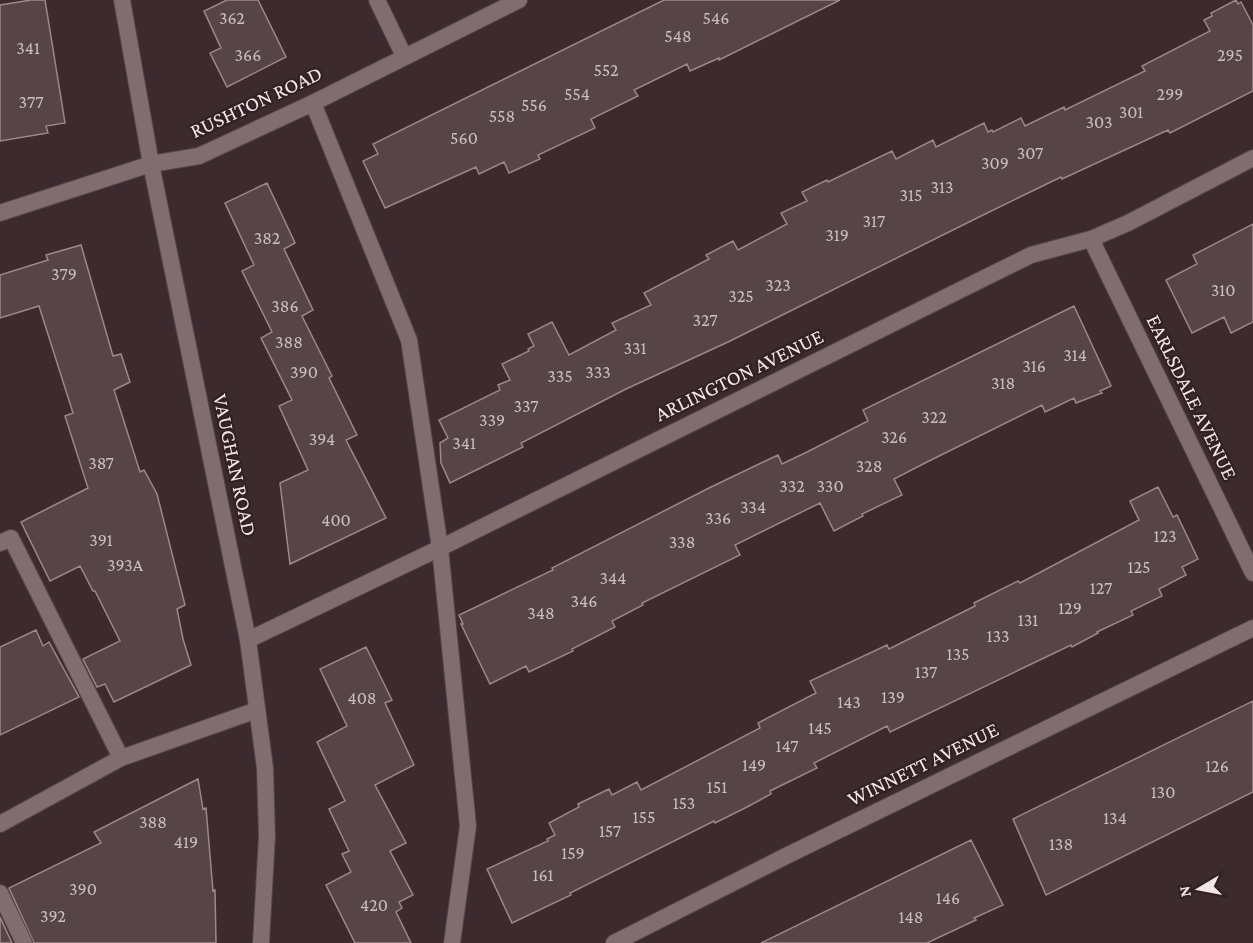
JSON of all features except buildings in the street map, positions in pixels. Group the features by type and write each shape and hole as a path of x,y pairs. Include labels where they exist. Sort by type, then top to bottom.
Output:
{"street":[{"name":"VAUGHAN ROAD","path":"123,0 151,164 248,640 265,768 267,836 261,943"},
{"path":"377,0 404,56"},
{"name":"RUSHTON ROAD","path":"0,213 151,164 199,156 519,0"},
{"path":"312,102 409,340 440,548 468,826 452,943"},
{"name":"ARLINGTON AVENUE","path":"248,640 440,548 1031,255 1091,239 1132,221 1253,158"},
{"name":"EARLSDALE AVENUE","path":"1091,239 1253,573"},
{"path":"0,543 10,538 121,758"},
{"name":"WINNETT AVENUE","path":"614,943 839,830 1253,628"},
{"path":"0,824 121,758 257,710"},
{"path":"0,892 24,943"}]}
